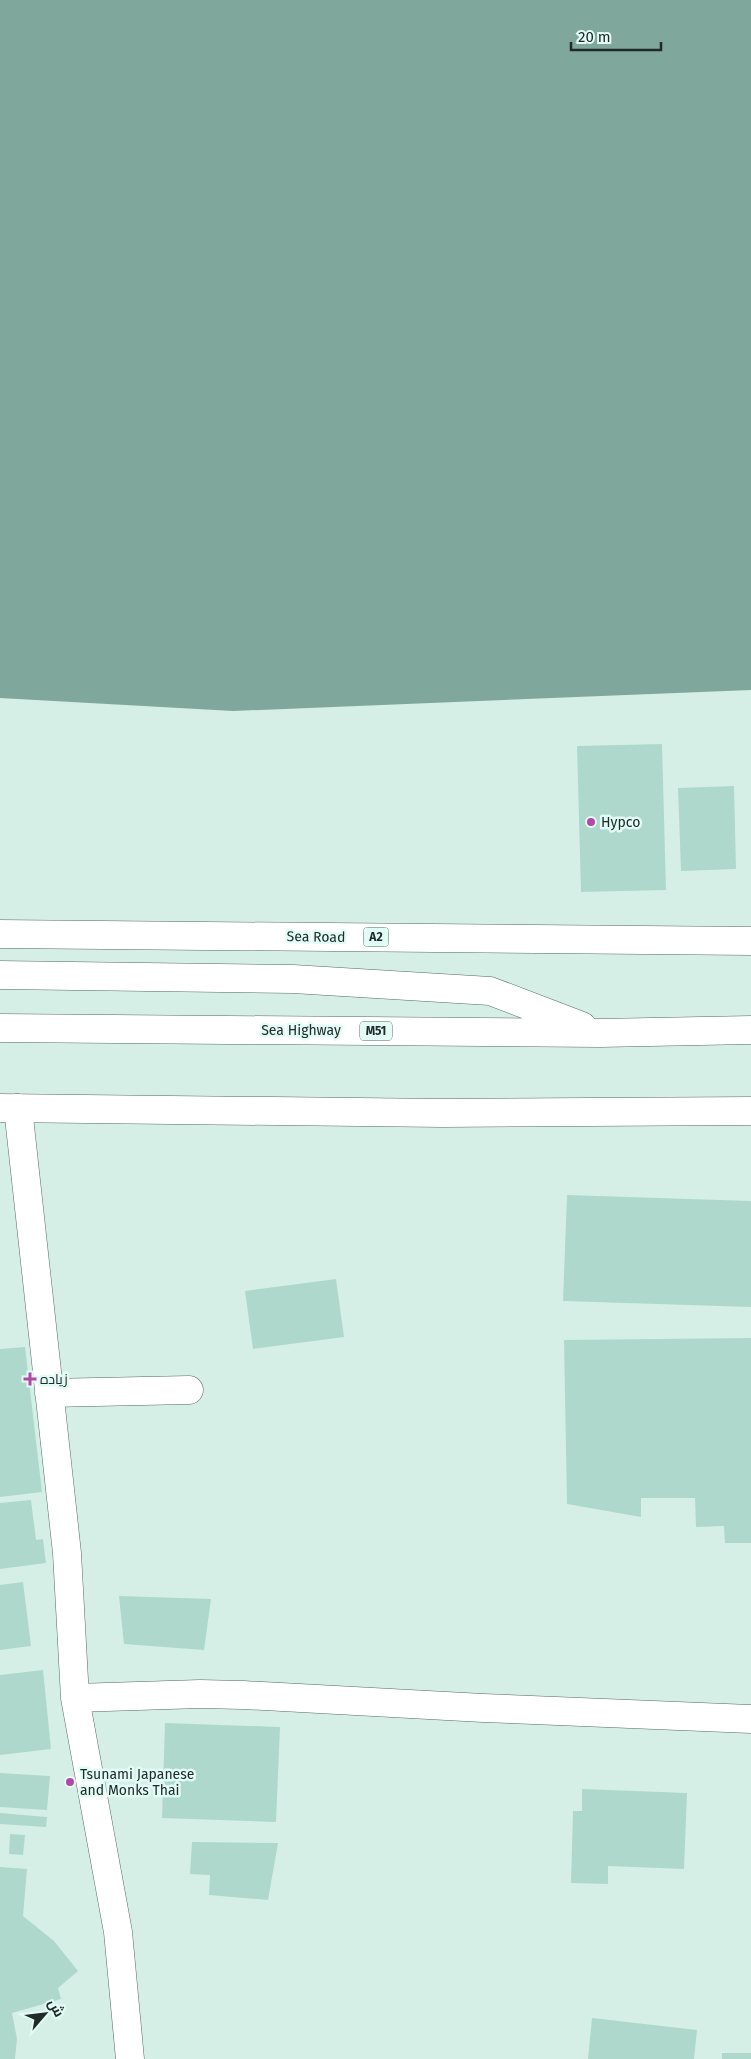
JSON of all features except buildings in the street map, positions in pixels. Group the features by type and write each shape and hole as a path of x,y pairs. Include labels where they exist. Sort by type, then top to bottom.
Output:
{"main road":[{"name":"Sea Road","path":"0,934 751,941"},
{"path":"0,975 293,979 490,991 600,1033"},
{"name":"Sea Highway","path":"0,1028 600,1033 751,1030"},
{"path":"130,2059 118,1932 74,1698 67,1553 48,1393 9,1108 442,1113 751,1111"},
{"path":"48,1393 189,1390"},
{"path":"74,1698 200,1694 243,1695 751,1720"}],"shaded area":[{"path":"0,0 751,0 751,690 233,711 0,698"}],"place":[{"name":"Hypco","path":"591,822"},
{"name":"زياده","path":"30,1379"},
{"name":"Tsunami Japanese and Monks Thai","path":"70,1782"}]}
